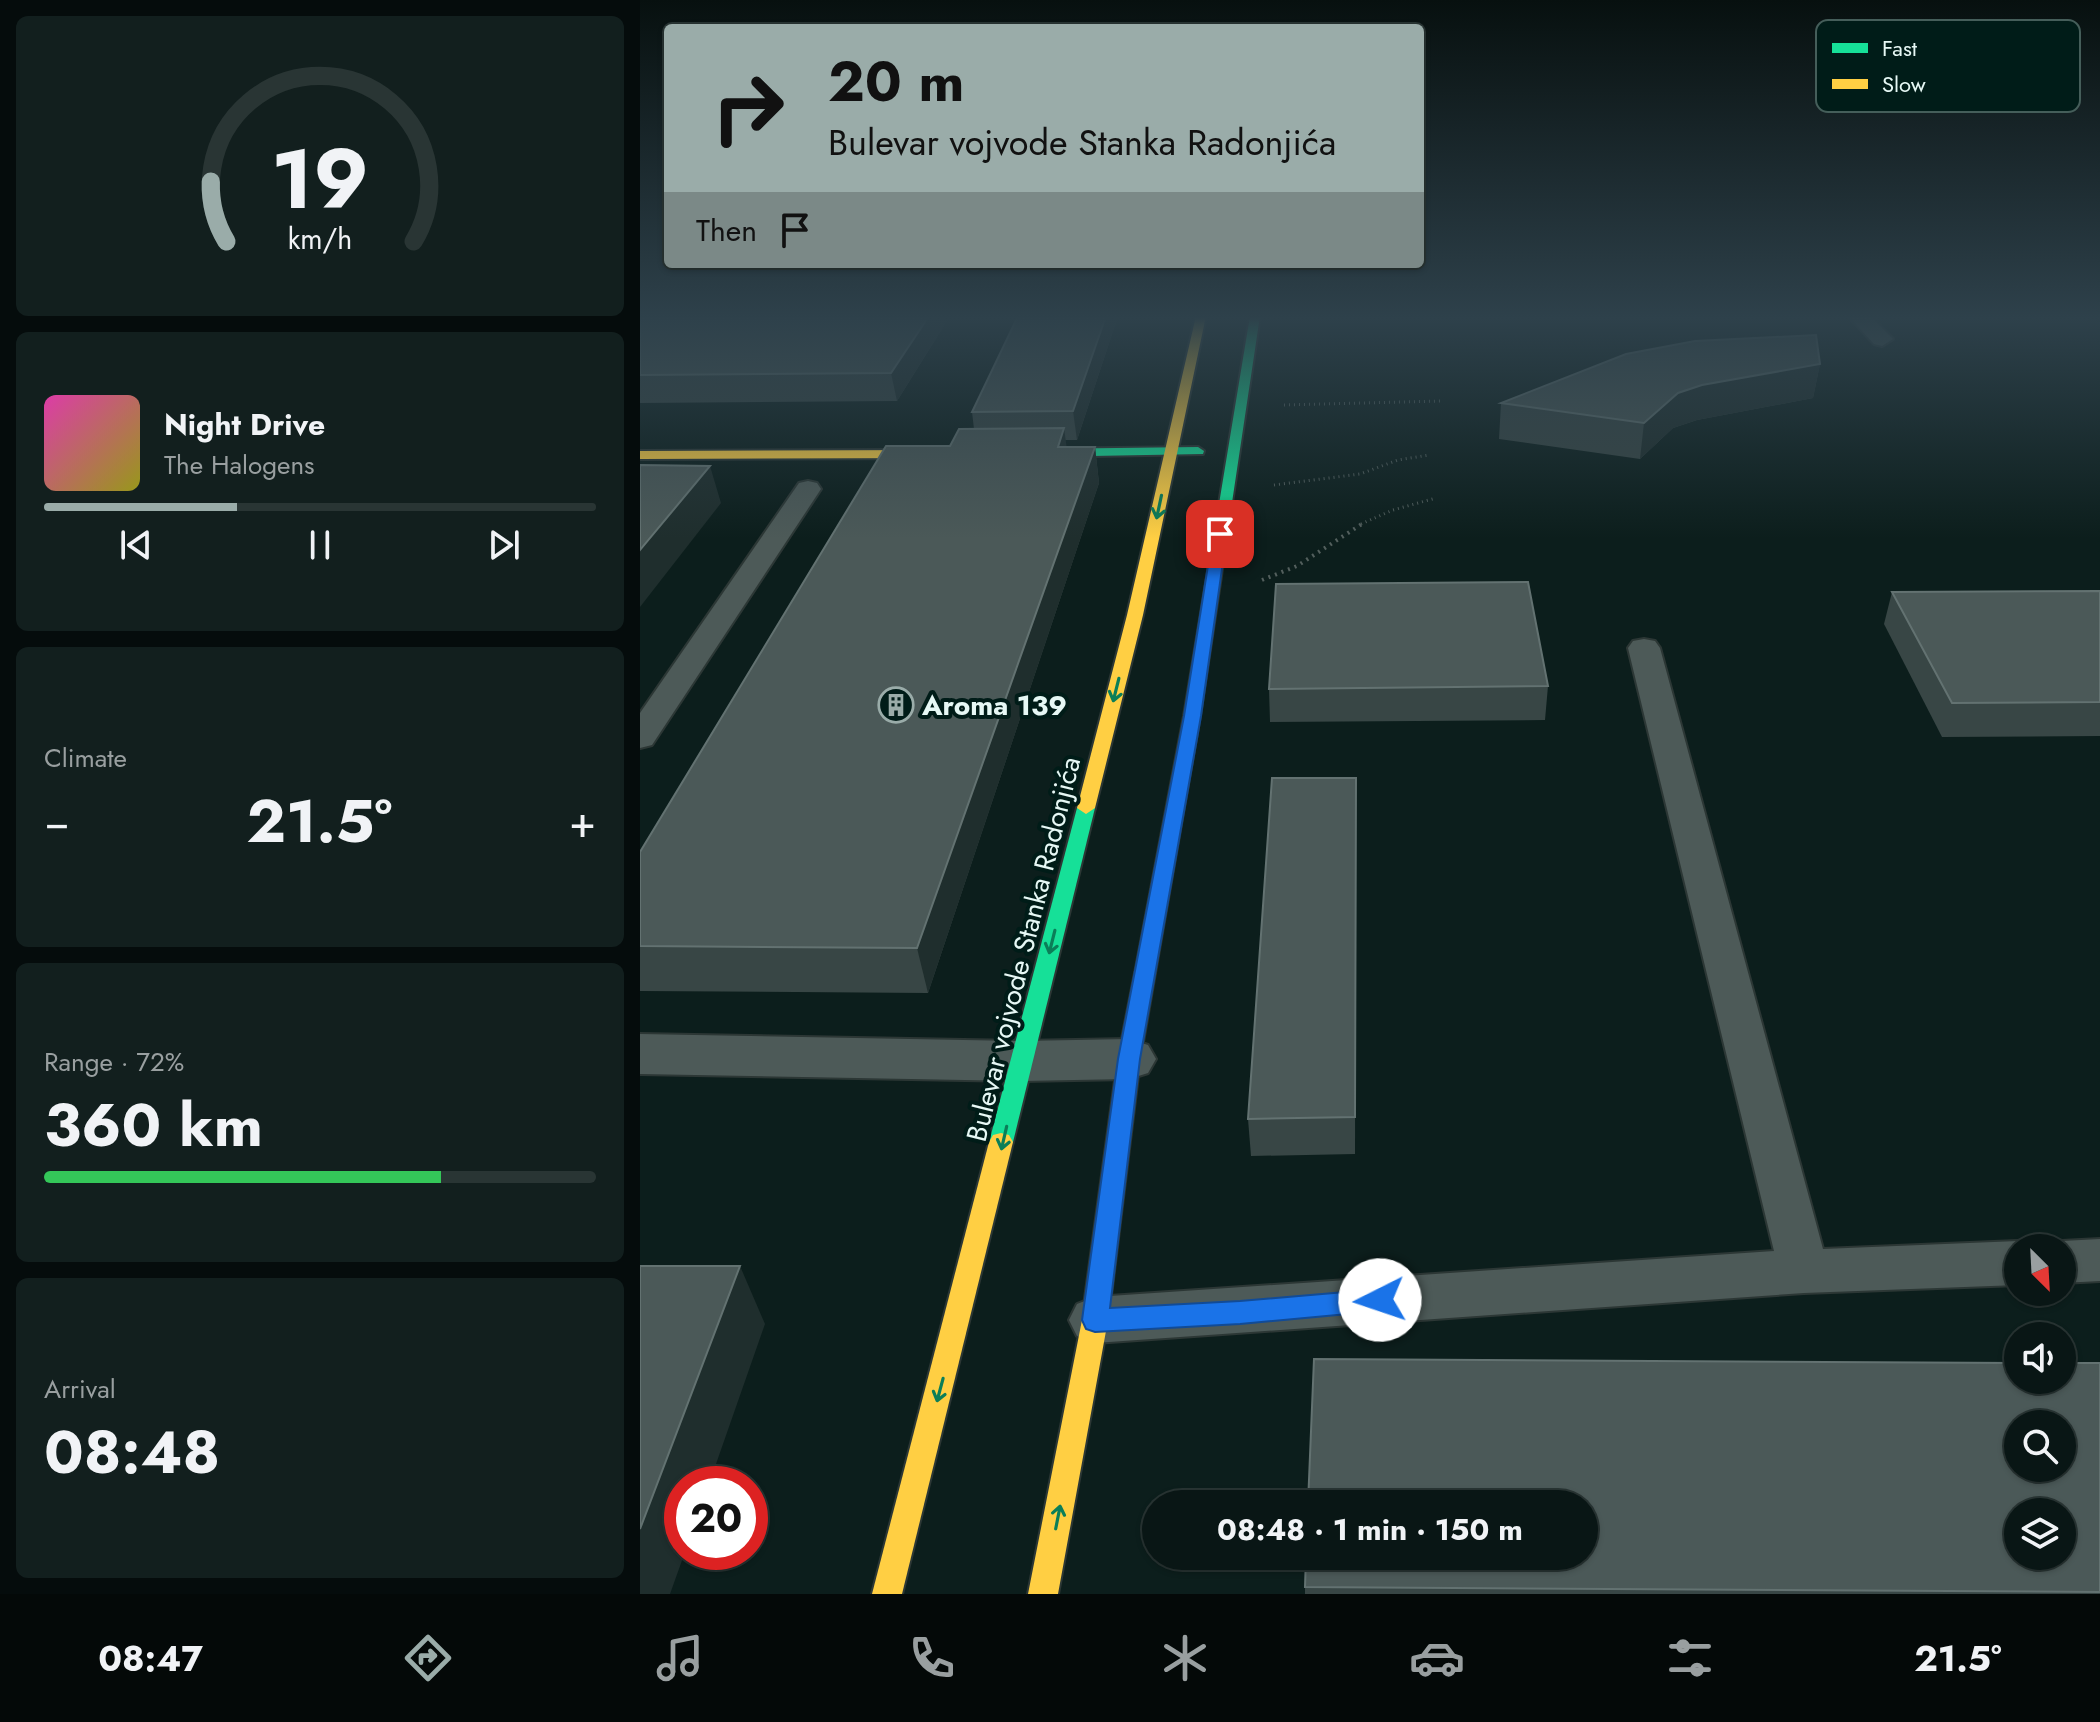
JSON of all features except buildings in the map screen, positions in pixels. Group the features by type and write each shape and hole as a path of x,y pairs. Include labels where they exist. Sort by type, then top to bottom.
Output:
{"street":[{"name":"Bulevar vojvode Stanka Radonjića","path":"887,1594 996,1176 1021,1061 1135,615 1185,390"},
{"path":"1043,1594 1095,1320 1129,1059 1192,716 1244,390"},
{"path":"1023,453 1233,451"},
{"path":"640,455 962,454"},
{"path":"640,1054 1021,1061 1129,1059"}],"lane":[{"path":"640,738 808,489"},
{"path":"1644,648 1804,1271"},
{"path":"2076,1261 2100,1260"},
{"path":"1095,1320 1804,1271 2004,1264"}],"path":[{"path":"1242,405 1443,401"},
{"path":"1228,483 1273,485 1332,479 1360,474 1398,460 1429,455"},
{"path":"1213,584 1266,580 1313,558 1328,545 1389,512 1436,498"}],"traffic: fast":[{"path":"1145,973 1192,716 1243,390"},
{"path":"1034,453 1198,451"},
{"path":"1001,1142 1086,808"}],"traffic: slow":[{"path":"1086,808 1135,615 1185,390"},
{"path":"640,455 942,454"},
{"path":"1043,1594 1095,1320 1129,1059 1145,973"},
{"path":"887,1594 1001,1142"}],"place":[{"name":"Aroma 139","path":"896,705"}],"route":[{"path":"1220,534 1192,716 1129,1059 1095,1320 1240,1313 1380,1300"}]}
